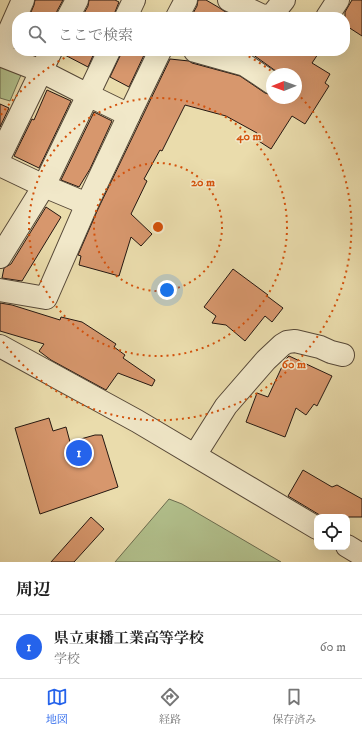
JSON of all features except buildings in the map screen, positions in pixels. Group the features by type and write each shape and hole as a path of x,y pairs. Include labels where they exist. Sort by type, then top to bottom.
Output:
{"street":[{"path":"18,12 23,0"},
{"path":"71,12 77,0"},
{"path":"128,12 134,0"},
{"path":"180,12 186,0"},
{"path":"229,0 254,12"},
{"path":"275,12 284,0"},
{"path":"330,12 338,0"},
{"path":"0,52 12,25"},
{"path":"0,55 41,71 129,116"},
{"path":"0,156 48,56"},
{"path":"0,257 44,186 107,56"},
{"path":"0,290 46,298 87,204 158,56"},
{"path":"213,56 245,65 266,79"},
{"path":"0,165 87,204"},
{"path":"195,455 226,406 266,360 282,345 287,342 294,341 320,347 343,355"},
{"path":"0,346 137,420 314,526"},
{"path":"350,548 362,555"}],"green space":[{"path":"0,66 21,75 10,101 0,98"},
{"path":"169,499 182,504 281,562 115,562"}],"place":[{"name":"県立東播工業高等学校","path":"79,453"}]}
